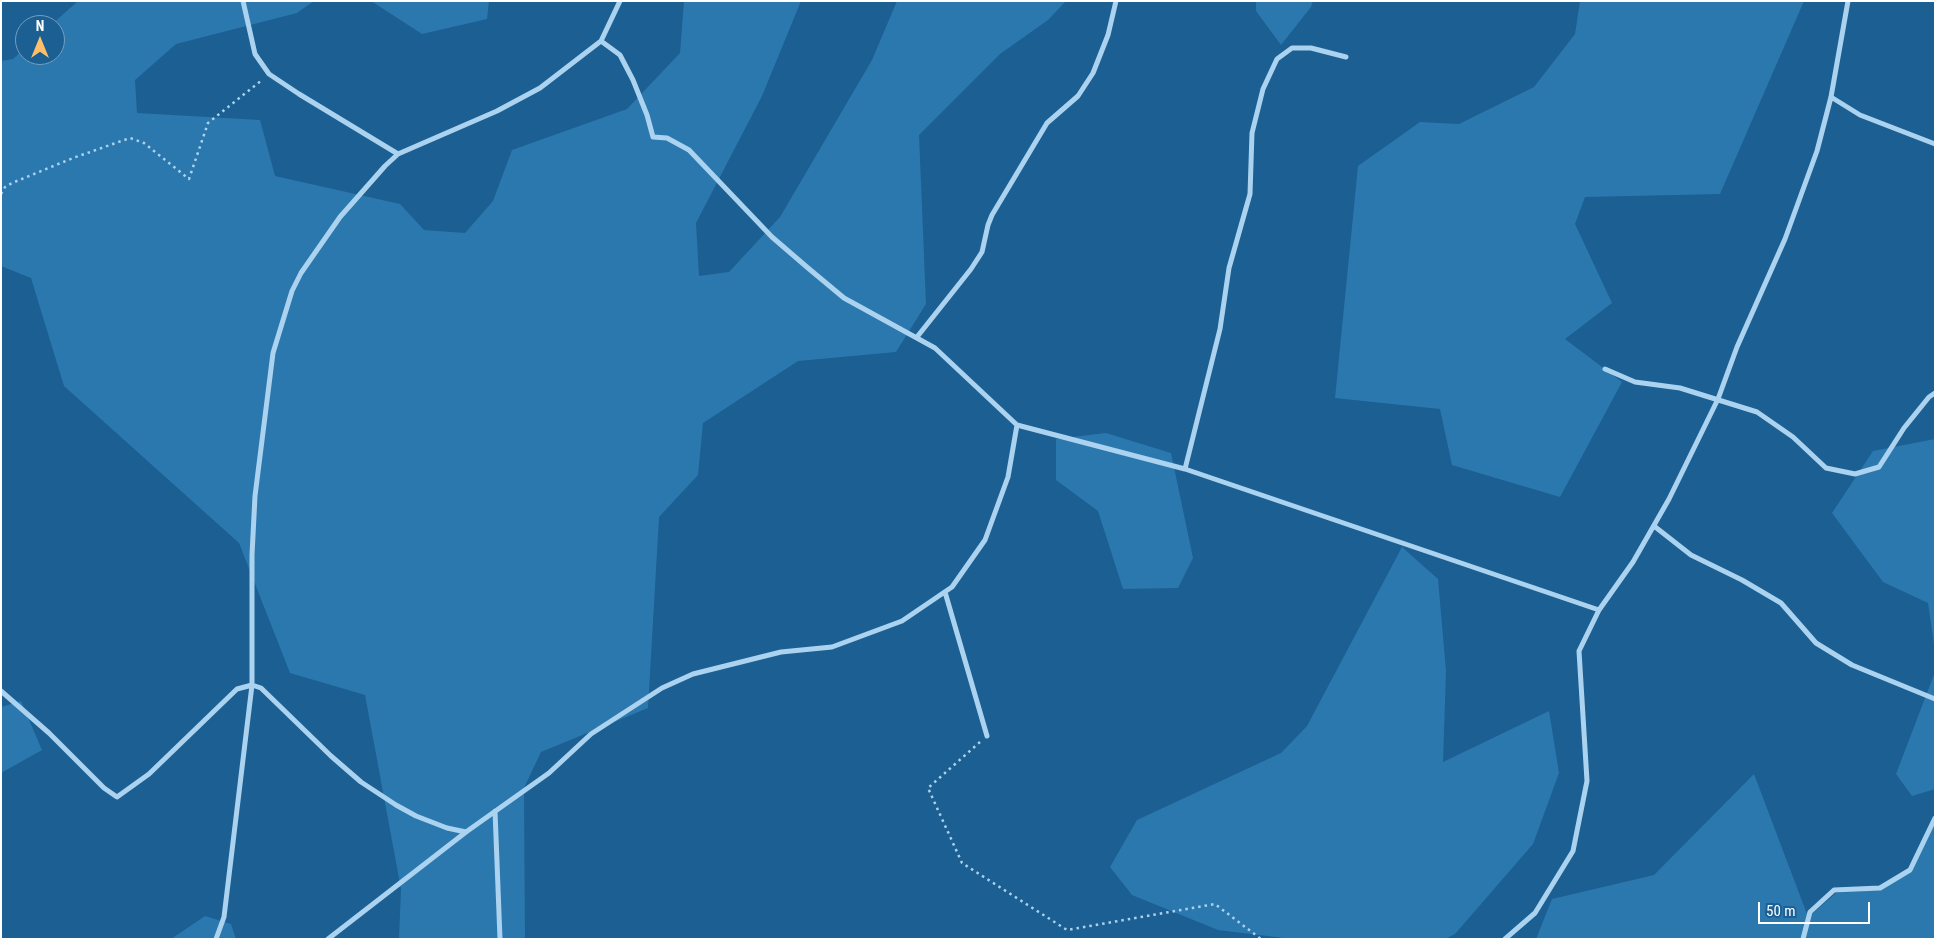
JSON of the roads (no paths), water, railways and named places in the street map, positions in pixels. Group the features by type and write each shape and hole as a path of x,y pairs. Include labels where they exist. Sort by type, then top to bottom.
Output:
{"street":[{"path":"243,1 255,54 269,74 398,154"},
{"path":"216,939 224,917 252,686 252,555 255,496 274,353 292,291 301,273 340,217 398,154 497,111 540,88 601,41 620,1"},
{"path":"917,337 971,269 982,252 992,215 1047,123 1078,96 1093,73 1108,35 1116,1"},
{"path":"1504,939 1535,913 1573,851 1587,781 1579,651 1599,610 1633,562 1654,526 1718,399 1738,347 1785,239 1817,151 1831,97 1848,1"},
{"path":"601,41 620,55 633,80 647,115 653,138 667,138 689,150 772,237 844,298 935,348 1017,425 1186,469 1599,610"},
{"path":"1186,469 1220,329 1230,268 1250,194 1252,133 1262,89 1277,59 1292,48 1311,48 1346,57"},
{"path":"1831,97 1860,115 1935,144"},
{"path":"1605,369 1635,382 1680,388 1757,412 1793,437 1826,468 1855,474 1879,467 1904,428 1929,397 1935,393"},
{"path":"328,939 466,832 549,773 591,734 662,688 693,674 781,652 832,647 902,622 945,592 952,586 984,540 1008,477 1017,425"},
{"path":"1654,526 1692,555 1742,580 1781,603 1816,642 1852,665 1935,700"},
{"path":"945,592 987,736"},
{"path":"1,691 49,733 104,788 117,797 149,774 237,689 252,686 261,688 330,756 361,782 396,805 424,819 448,828 466,832"},
{"path":"496,811 500,939"},
{"path":"1803,939 1810,912 1834,890 1880,888 1910,870 1935,818"}]}
